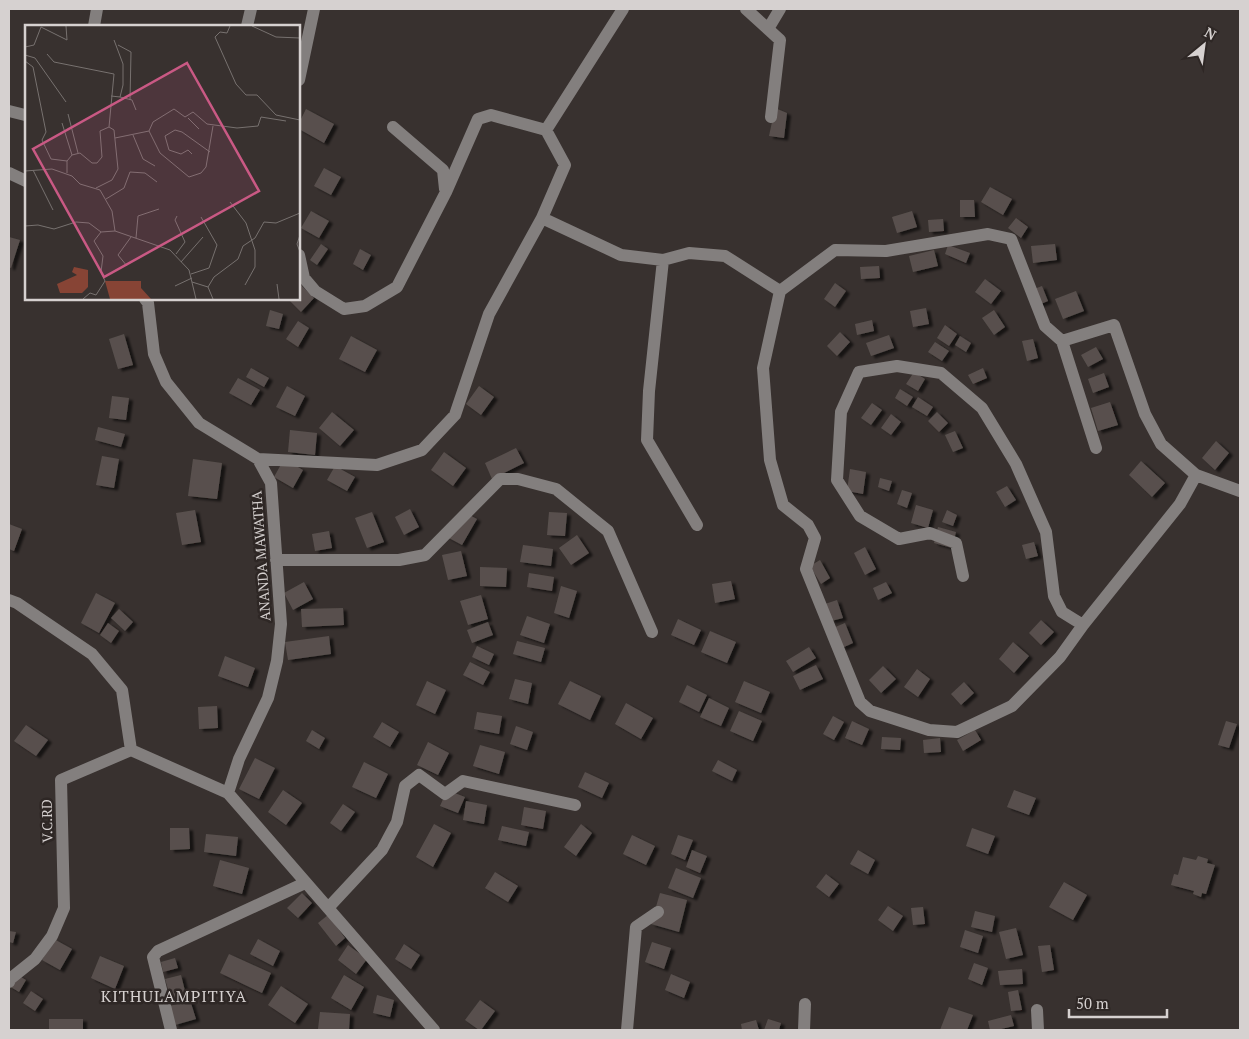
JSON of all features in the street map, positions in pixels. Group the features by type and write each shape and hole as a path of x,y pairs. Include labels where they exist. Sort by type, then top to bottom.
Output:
{"street":[{"path":"94,25 97,9"},
{"path":"247,25 251,9"},
{"path":"300,75 314,9"},
{"path":"546,130 623,9"},
{"path":"746,9 780,40 771,117"},
{"path":"768,29 780,9"},
{"path":"9,111 25,115"},
{"path":"258,460 377,465 422,450 455,415 489,314 542,218 565,165 546,130 491,115 478,119 446,192 397,287 365,306 344,309 315,291 304,278 300,260"},
{"path":"393,127 443,170 446,192"},
{"path":"9,172 25,180"},
{"path":"542,218 621,255 663,260 689,253 725,256 780,291"},
{"path":"1096,448 1062,341 1045,326 1011,239 988,234 886,251 835,250 780,291 763,368 770,460 783,505 808,525 815,538 806,569 860,702 870,712 929,730 957,732 1012,706 1060,657 1083,625 1180,504 1196,474"},
{"path":"663,260 649,391 647,440 697,525"},
{"name":"ANANDA MAWATHA","path":"146,300 148,303 154,354 166,382 199,423 258,460 271,483 281,624 277,661 268,698 239,760 228,792"},
{"path":"1062,341 1114,325 1145,414 1162,444 1196,474 1240,491"},
{"path":"963,576 956,543 930,533 899,539 860,516 837,480 841,412 859,372 897,366 941,373 982,408 1016,464 1046,532 1054,596 1062,612 1083,625"},
{"path":"276,560 399,560 425,556 500,479 518,479 556,489 608,531 652,632"},
{"path":"9,600 17,602 92,654 122,690 131,750 228,792 434,1030"},
{"name":"V.C.RD","path":"9,982 10,979 35,959 52,936 64,908 61,780 131,750"},
{"path":"328,908 382,850 397,822 404,786 419,775 445,794 463,782 575,804"},
{"path":"171,1030 153,957 158,951 305,883"},
{"path":"627,1030 636,927 658,912"},
{"path":"804,1030 805,1004"},
{"path":"1037,1010 1038,1030"}],"building":[{"path":"775,108 787,113 784,138 769,136"},
{"path":"306,109 334,124 324,143 300,130 300,121"},
{"path":"324,168 341,177 331,195 314,186"},
{"path":"990,187 1012,199 1003,215 981,202"},
{"path":"960,200 974,200 975,217 960,217"},
{"path":"311,211 329,221 319,238 301,228"},
{"path":"912,211 917,227 897,233 892,217"},
{"path":"1016,218 1028,227 1021,238 1008,228"},
{"path":"943,219 944,231 929,232 928,220"},
{"path":"9,237 20,240 11,268 9,267"},
{"path":"321,244 328,249 317,265 310,260"},
{"path":"1055,244 1057,260 1033,263 1031,246"},
{"path":"948,245 970,253 966,263 945,254"},
{"path":"360,249 371,255 363,270 353,264"},
{"path":"934,250 938,266 913,272 909,256"},
{"path":"879,266 880,278 861,279 860,267"},
{"path":"985,279 1001,291 991,304 975,292"},
{"path":"835,283 846,291 835,307 824,299"},
{"path":"300,284 314,298 301,312 289,300 300,300"},
{"path":"1042,286 1048,301 1036,306 1029,291"},
{"path":"1076,291 1084,311 1063,319 1055,299"},
{"path":"926,308 929,324 913,327 910,311"},
{"path":"270,310 283,314 279,329 266,326"},
{"path":"994,310 1005,327 994,335 982,318"},
{"path":"872,320 874,331 857,335 855,324"},
{"path":"298,321 309,328 298,347 286,339"},
{"path":"945,325 957,334 949,346 937,338"},
{"path":"840,332 850,342 837,356 827,346"},
{"path":"124,334 133,365 118,369 109,339"},
{"path":"889,335 894,348 871,356 866,343"},
{"path":"351,336 377,350 365,372 339,359"},
{"path":"960,336 971,343 966,352 955,345"},
{"path":"1033,339 1038,358 1027,361 1022,341"},
{"path":"935,342 949,351 942,361 928,352"},
{"path":"1096,347 1103,359 1088,367 1081,355"},
{"path":"251,368 269,378 264,387 246,377"},
{"path":"983,368 987,378 973,384 968,375"},
{"path":"914,372 925,379 918,391 906,384"},
{"path":"1104,373 1109,387 1093,393 1088,379"},
{"path":"238,378 260,390 251,405 229,393"},
{"path":"287,386 305,396 295,416 276,407"},
{"path":"479,386 494,397 481,415 466,404"},
{"path":"900,389 913,397 907,406 895,398"},
{"path":"112,396 129,398 126,420 109,418"},
{"path":"918,397 933,407 927,416 912,407"},
{"path":"1110,402 1118,425 1098,431 1091,408"},
{"path":"872,403 882,410 871,425 861,418"},
{"path":"332,412 354,430 340,446 319,428"},
{"path":"937,412 948,423 939,432 928,421"},
{"path":"891,414 901,422 891,435 881,428"},
{"path":"98,427 125,434 121,447 95,440"},
{"path":"290,430 317,433 315,455 288,452"},
{"path":"955,431 963,448 953,452 945,435"},
{"path":"1216,441 1229,453 1215,470 1202,458"},
{"path":"516,448 524,463 492,479 485,463"},
{"path":"444,452 466,468 453,486 431,470"},
{"path":"102,456 119,459 114,488 96,485"},
{"path":"193,459 222,463 217,499 188,496"},
{"path":"284,459 303,470 293,488 274,477"},
{"path":"1141,461 1165,483 1152,497 1129,475"},
{"path":"335,466 355,477 347,491 327,480"},
{"path":"850,469 866,472 863,494 847,491"},
{"path":"880,478 892,481 889,491 878,487"},
{"path":"1007,486 1016,500 1005,507 996,492"},
{"path":"902,490 912,493 907,508 897,504"},
{"path":"916,505 933,510 928,528 911,523"},
{"path":"410,509 419,527 404,535 395,517"},
{"path":"195,510 201,542 182,545 176,513"},
{"path":"947,510 957,515 953,526 942,522"},
{"path":"462,511 477,519 462,545 447,537"},
{"path":"372,512 384,542 367,548 355,518"},
{"path":"549,512 567,513 565,536 547,535"},
{"path":"9,524 22,529 14,551 9,549"},
{"path":"938,527 956,532 952,548 934,543"},
{"path":"329,531 332,548 315,551 312,534"},
{"path":"577,535 589,553 571,565 559,548"},
{"path":"1034,542 1038,556 1026,559 1022,545"},
{"path":"523,545 553,549 551,566 520,562"},
{"path":"865,547 876,569 865,575 854,553"},
{"path":"461,551 467,576 448,580 442,555"},
{"path":"820,560 830,578 821,584 810,566"},
{"path":"480,567 507,568 506,587 480,586"},
{"path":"529,573 554,577 552,591 527,587"},
{"path":"731,581 735,599 715,603 712,584"},
{"path":"304,582 313,599 293,610 284,593"},
{"path":"886,582 892,593 878,600 873,588"},
{"path":"561,586 577,591 569,618 554,613"},
{"path":"96,593 115,603 99,633 81,623"},
{"path":"481,595 488,619 468,625 460,601"},
{"path":"837,600 843,618 831,621 825,604"},
{"path":"343,608 344,625 302,627 301,609"},
{"path":"119,609 133,622 125,631 111,618"},
{"path":"527,616 550,624 544,643 520,635"},
{"path":"678,619 701,630 694,645 671,635"},
{"path":"1041,620 1054,632 1041,645 1029,633"},
{"path":"488,622 493,635 472,643 467,630"},
{"path":"108,623 119,631 111,643 100,635"},
{"path":"845,623 853,643 842,648 833,628"},
{"path":"710,631 736,642 727,663 701,652"},
{"path":"329,636 331,654 288,660 285,642"},
{"path":"517,641 545,648 541,662 513,654"},
{"path":"1013,642 1029,656 1014,673 999,659"},
{"path":"477,646 494,654 489,665 472,657"},
{"path":"809,647 816,658 793,672 786,661"},
{"path":"225,656 255,668 248,687 218,676"},
{"path":"470,662 490,672 483,685 463,675"},
{"path":"816,665 823,679 800,690 793,676"},
{"path":"883,666 896,679 881,693 869,680"},
{"path":"917,669 930,679 918,697 904,687"},
{"path":"515,679 532,683 528,704 509,699"},
{"path":"427,681 446,690 435,714 416,705"},
{"path":"570,681 601,696 590,720 558,704"},
{"path":"744,681 770,692 761,713 735,702"},
{"path":"964,682 974,693 961,705 951,694"},
{"path":"687,685 707,695 699,712 679,702"},
{"path":"709,698 729,708 721,726 700,717"},
{"path":"626,703 653,718 641,739 615,724"},
{"path":"217,706 218,728 199,729 198,707"},
{"path":"739,711 762,721 753,741 730,731"},
{"path":"477,712 502,716 499,734 474,729"},
{"path":"833,716 844,722 834,740 823,734"},
{"path":"852,721 869,729 862,745 845,738"},
{"path":"1226,721 1237,724 1229,748 1218,745"},
{"path":"382,722 399,732 390,747 373,737"},
{"path":"26,725 48,740 36,756 14,741"},
{"path":"516,726 533,732 527,750 510,744"},
{"path":"312,730 325,738 319,749 306,741"},
{"path":"975,730 981,740 963,751 957,740"},
{"path":"882,737 901,738 900,750 881,749"},
{"path":"940,738 941,752 924,753 923,740"},
{"path":"428,742 449,753 438,775 417,765"},
{"path":"480,745 505,752 499,774 473,766"},
{"path":"255,758 275,768 259,799 239,789"},
{"path":"718,760 737,770 732,781 712,771"},
{"path":"364,762 388,774 376,798 352,787"},
{"path":"585,772 609,783 602,798 578,787"},
{"path":"283,790 302,803 286,825 268,812"},
{"path":"447,790 465,797 458,813 440,806"},
{"path":"1014,790 1036,798 1029,815 1007,807"},
{"path":"466,801 487,805 484,824 463,820"},
{"path":"343,804 355,812 341,831 330,823"},
{"path":"524,807 546,811 543,829 521,825"},
{"path":"434,824 451,833 433,867 416,857"},
{"path":"581,824 592,833 576,856 564,847"},
{"path":"502,826 529,832 526,846 498,840"},
{"path":"170,828 189,828 190,849 170,850"},
{"path":"972,828 995,836 988,854 966,846"},
{"path":"206,834 238,837 236,856 204,852"},
{"path":"632,835 655,846 646,865 623,854"},
{"path":"678,835 693,840 685,860 671,854"},
{"path":"692,850 707,856 700,873 686,867"},
{"path":"858,850 875,860 868,874 850,864"},
{"path":"1198,856 1208,859 1207,863 1215,865 1206,894 1202,893 1201,897 1193,894 1194,891 1171,885 1174,874 1178,875 1183,857 1196,860"},
{"path":"220,860 249,868 242,894 213,886"},
{"path":"676,868 701,878 693,898 668,888"},
{"path":"495,872 518,886 508,902 485,888"},
{"path":"826,874 839,884 829,897 816,887"},
{"path":"1064,882 1087,895 1073,920 1049,907"},
{"path":"302,893 312,903 298,918 287,908"},
{"path":"660,893 687,900 679,932 651,924"},
{"path":"888,906 903,916 893,931 878,920"},
{"path":"923,907 925,924 913,925 911,908"},
{"path":"975,911 995,916 992,932 971,927"},
{"path":"328,915 345,938 336,946 318,923"},
{"path":"1016,928 1023,955 1006,959 999,932"},
{"path":"965,930 983,936 978,953 960,947"},
{"path":"9,931 16,932 13,943 9,942"},
{"path":"54,939 72,949 60,970 42,960"},
{"path":"258,939 280,951 273,966 250,954"},
{"path":"652,942 671,948 664,969 645,962"},
{"path":"404,944 420,955 411,969 395,959"},
{"path":"348,945 367,959 356,974 338,960"},
{"path":"1050,945 1054,970 1042,972 1038,946"},
{"path":"229,954 271,973 262,993 220,973"},
{"path":"100,956 124,966 115,989 91,978"},
{"path":"175,958 178,968 163,972 161,962"},
{"path":"974,963 988,968 982,985 968,979"},
{"path":"1022,969 1023,984 1000,985 998,971"},
{"path":"9,970 26,980 19,992 9,986"},
{"path":"671,974 690,982 684,998 665,990"},
{"path":"181,975 186,995 171,999 165,979"},
{"path":"344,975 364,987 351,1010 331,998"},
{"path":"281,986 308,1004 295,1023 268,1005"},
{"path":"1018,990 1022,1010 1011,1011 1008,992"},
{"path":"31,991 43,999 35,1011 23,1003"},
{"path":"377,995 394,1000 390,1017 373,1013"},
{"path":"190,1000 196,1019 175,1025 170,1006"},
{"path":"480,1000 495,1011 481,1030 479,1030 465,1020"},
{"path":"949,1007 973,1015 967,1030 940,1030"},
{"path":"320,1012 350,1014 349,1030 318,1029"},
{"path":"1011,1015 1014,1026 990,1030 988,1021"},
{"path":"49,1019 83,1019 83,1030 49,1030"},
{"path":"768,1019 781,1023 779,1030 764,1030"},
{"path":"756,1020 759,1030 742,1030 741,1024"}],"district":[{"name":"KITHULAMPITIYA","path":"174,996"}]}
